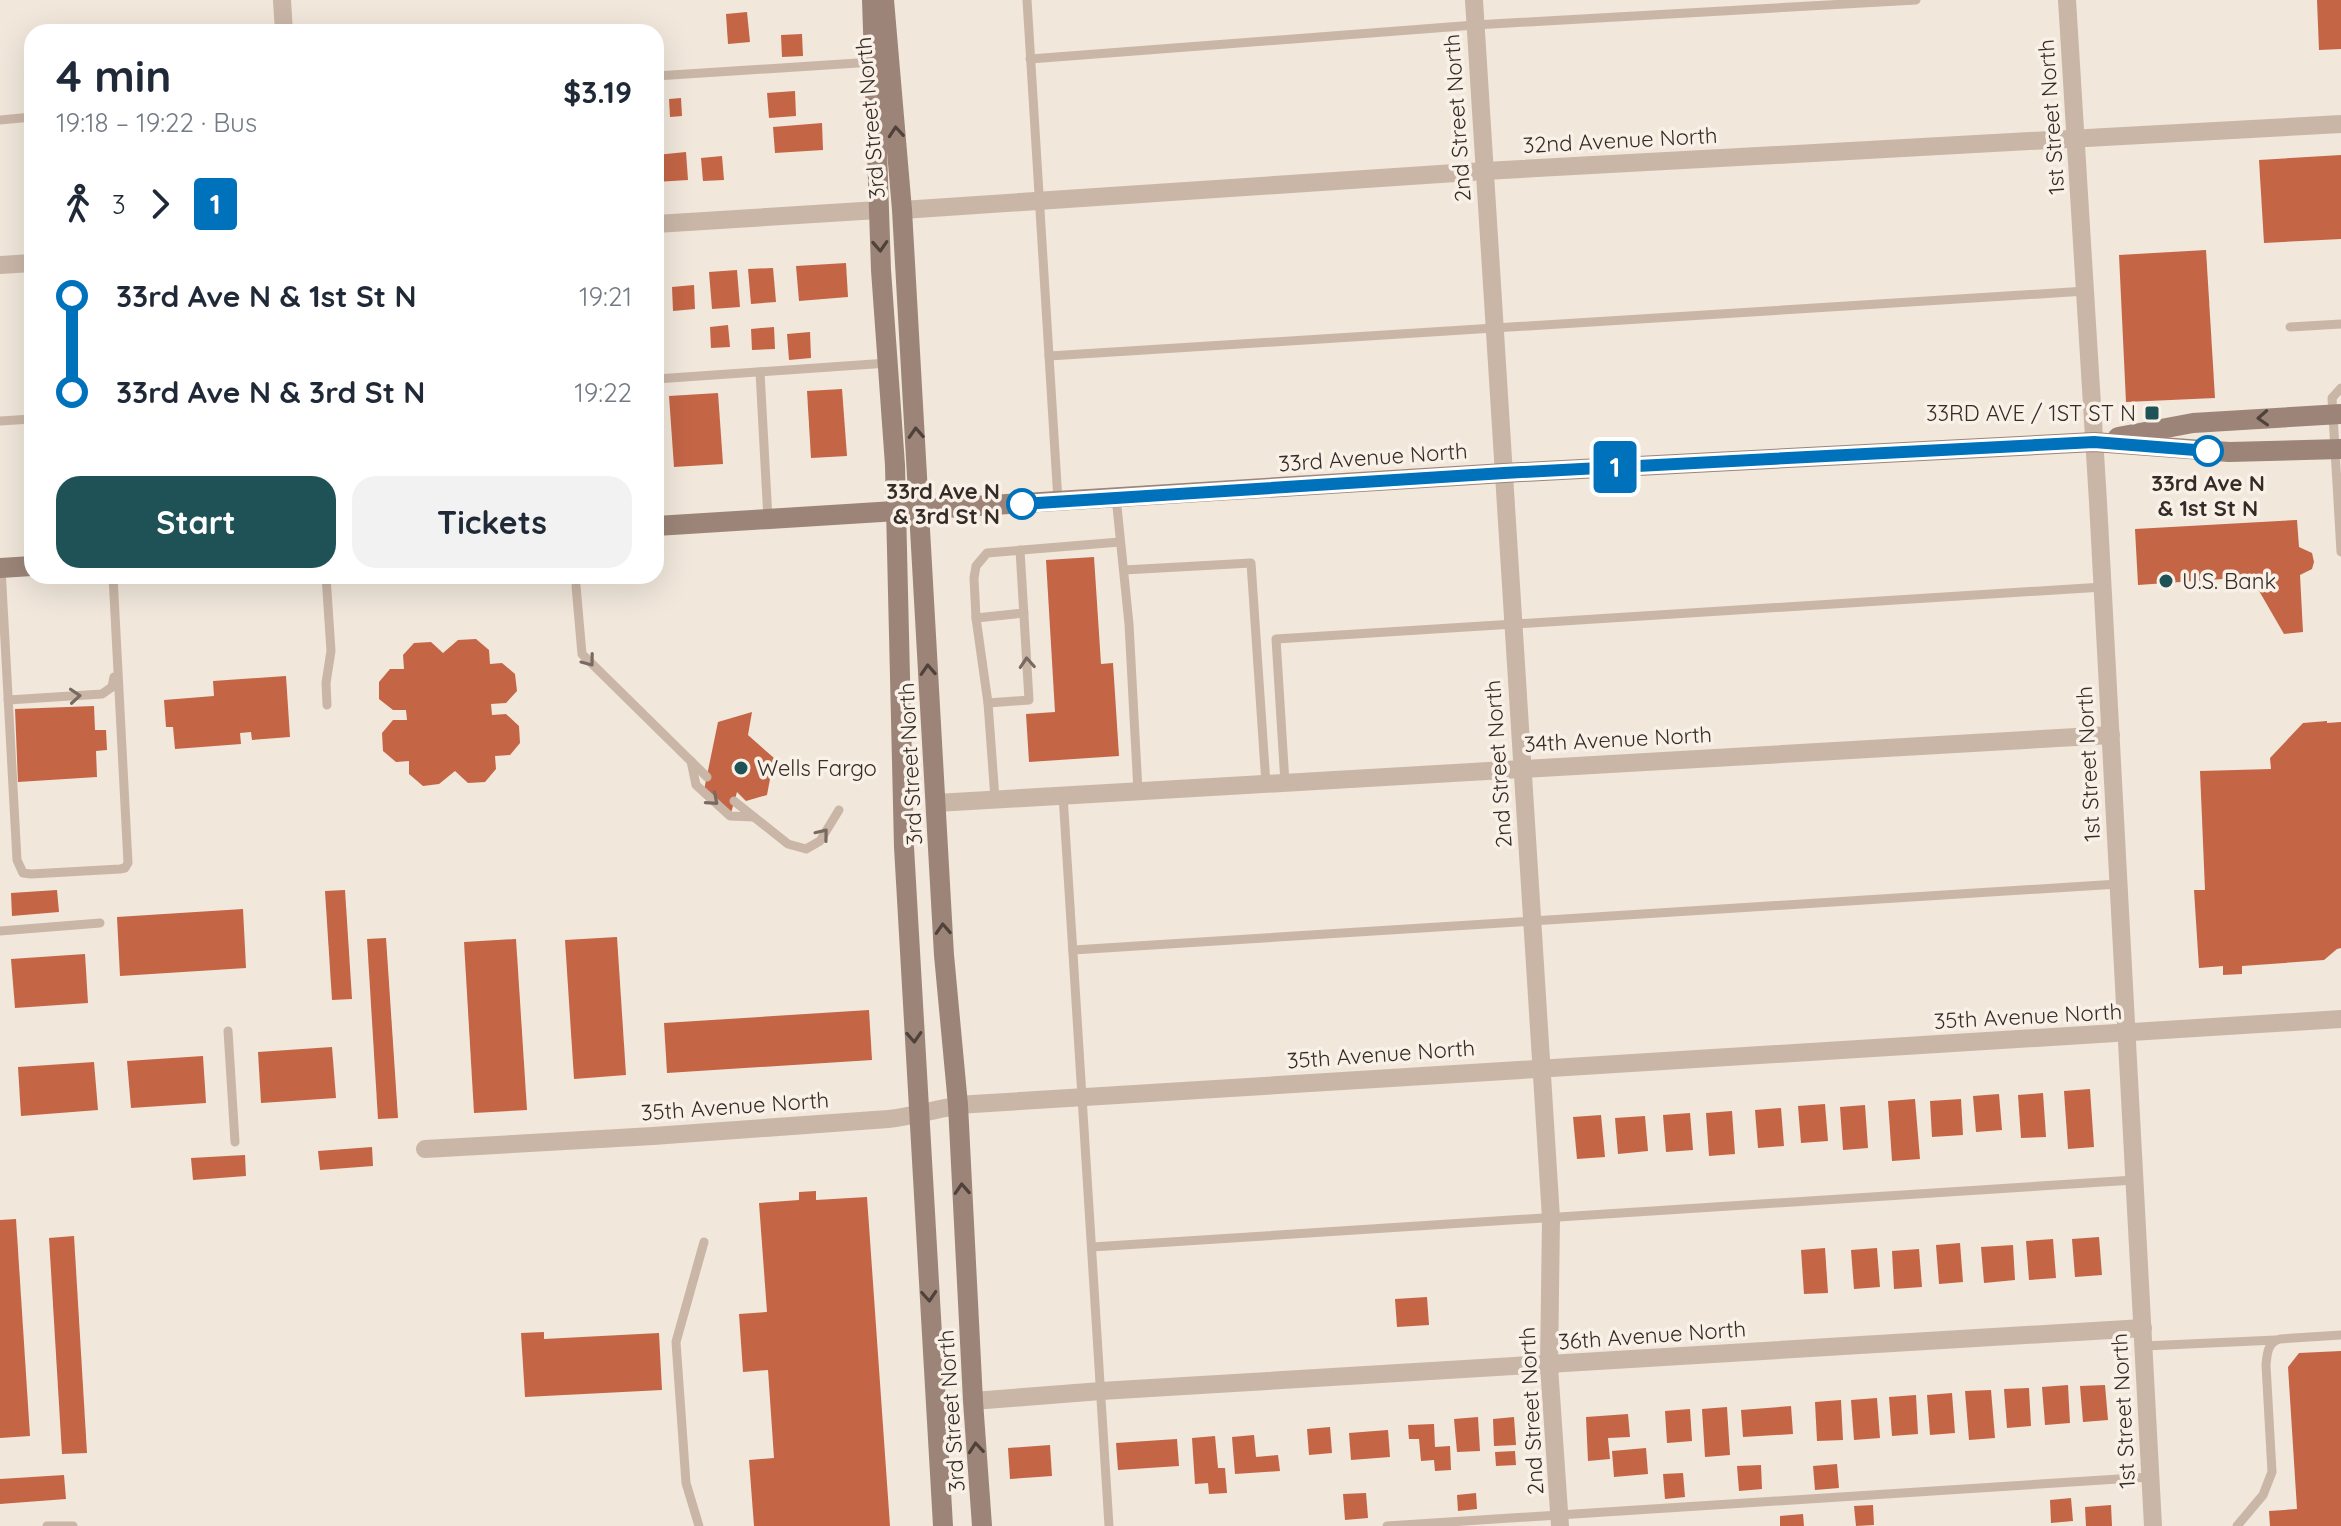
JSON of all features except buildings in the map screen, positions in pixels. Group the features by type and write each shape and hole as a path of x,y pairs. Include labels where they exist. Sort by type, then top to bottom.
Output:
{"main road":[{"name":"3rd Street North","path":"872,0 878,210 896,511 904,847 943,1526"},
{"name":"3rd Street North","path":"884,0 902,210 944,955 958,1105 982,1526"},
{"name":"33rd Avenue North","path":"2094,442 2193,423 2337,414"},
{"name":"33rd Avenue North","path":"664,526 1504,473 2094,442 2229,452 2338,449"},
{"path":"0,568 24,566"}],"street":[{"path":"282,0 284,24"},
{"name":"2nd Street North","path":"1474,0 1551,1218 1549,1366 1560,1520"},
{"name":"1st Street North","path":"2067,0 2103,587 2153,1526"},
{"name":"32nd Avenue North","path":"902,210 1485,171 2341,124"},
{"path":"664,223 878,210"},
{"path":"0,265 24,264"},
{"name":"34th Avenue North","path":"936,803 2111,735"},
{"name":"35th Avenue North","path":"425,1149 653,1136 918,1115 958,1105 2341,1019"},
{"name":"36th Avenue North","path":"973,1401 1549,1366 2143,1337"}],"lane":[{"path":"1027,0 1058,501"},
{"path":"1030,59 1475,25 1916,0"},
{"path":"664,75 873,62"},
{"path":"0,120 24,118"},
{"path":"1049,356 2086,291"},
{"path":"2290,327 2341,324"},
{"path":"664,378 888,363"},
{"path":"760,372 768,519"},
{"path":"2341,388 2332,398 2337,414 2341,552"},
{"path":"0,421 24,420"},
{"path":"1116,497 1124,570 1138,791"},
{"path":"995,799 988,703 976,618 976,566 987,553 1120,542"},
{"path":"988,703 1029,700 1020,550"},
{"path":"1124,570 1251,563 1275,783"},
{"path":"0,568 19,868 23,873 125,868 128,854 113,584"},
{"path":"327,584 331,651 326,683 327,705"},
{"path":"576,586 582,654 707,777"},
{"path":"1275,783 1276,639 2103,587"},
{"path":"976,618 1024,613"},
{"path":"8,700 102,694 112,687 117,660"},
{"path":"691,761 696,785 730,816 754,817"},
{"path":"1063,795 1109,1526"},
{"path":"734,801 788,844 806,849 820,841 839,810"},
{"path":"1073,950 2118,884"},
{"path":"0,931 100,923"},
{"path":"228,1031 235,1142"},
{"path":"1092,1247 2135,1180"},
{"path":"699,1526 686,1483 676,1342 704,1242"},
{"path":"2143,1337 2276,1340 2341,1335"},
{"path":"2237,1526 2263,1495 2270,1479 2266,1365 2269,1348 2276,1340"},
{"path":"1387,1526 1560,1520 2150,1477"},
{"path":"47,1526 73,1526"}],"bus line":[{"name":"1","path":"1022,504 1504,473 2094,442 2208,451"}],"place":[{"name":"33RD AVE / 1ST ST N","path":"2152,413"},
{"name":"33rd Ave N & 1st St N","path":"2208,451"},
{"name":"33rd Ave N & 3rd St N","path":"1022,504"},
{"name":"U.S. Bank","path":"2166,581"},
{"name":"Wells Fargo","path":"741,768"}]}
